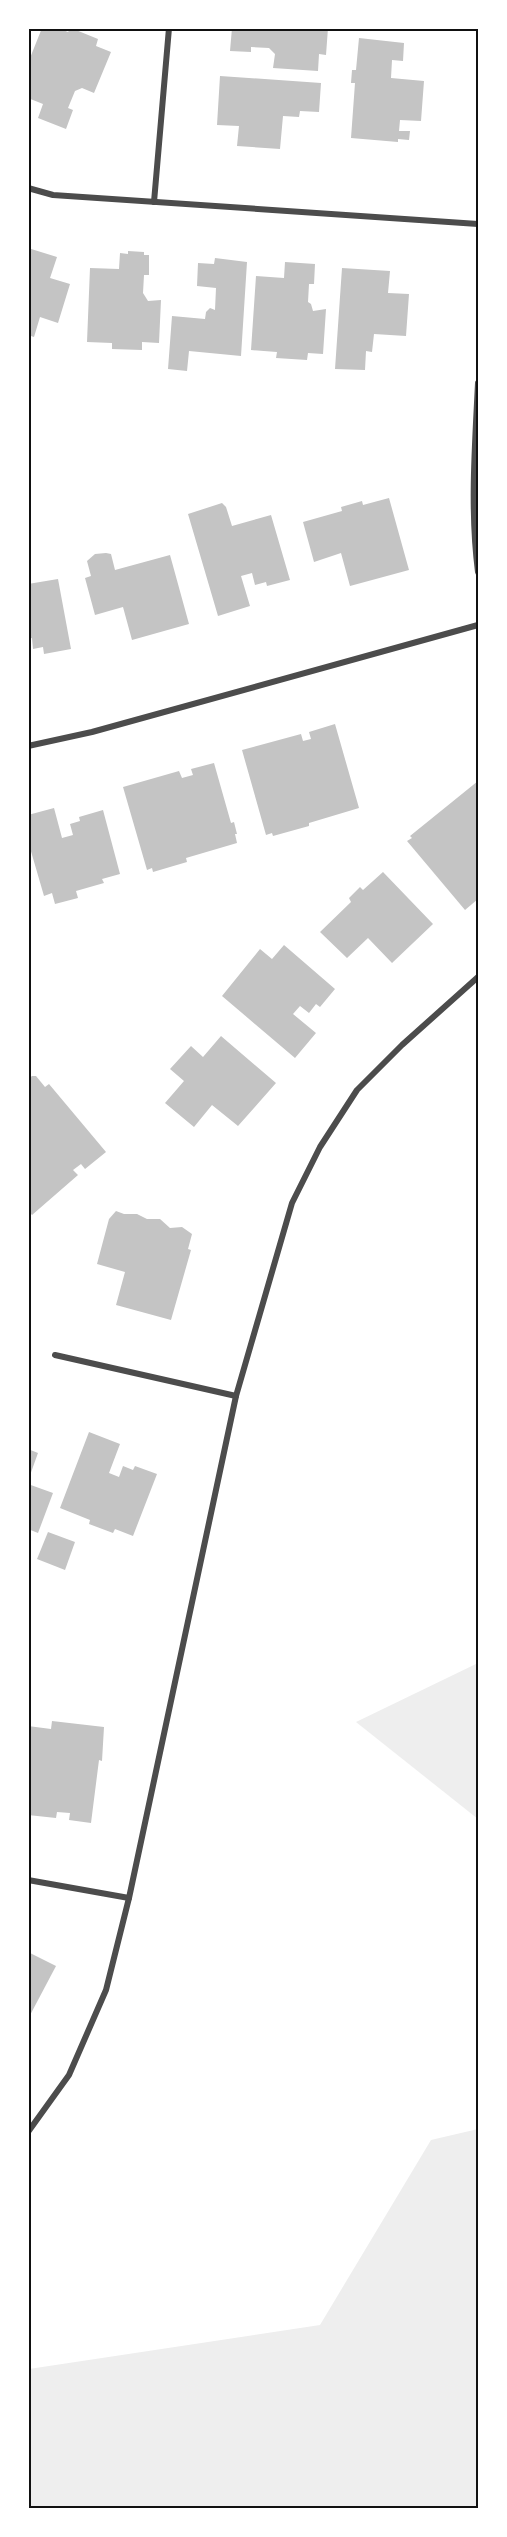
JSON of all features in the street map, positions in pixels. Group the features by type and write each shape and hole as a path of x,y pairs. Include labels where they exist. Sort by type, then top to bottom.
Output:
{"street":[{"path":"154,202 169,28"},
{"path":"28,188 53,195 478,224"},
{"path":"478,383 473,471 478,572"},
{"path":"28,746 92,732 478,625"},
{"path":"28,2132 69,2075 106,1990 129,1898 236,1395 292,1203 321,1147 357,1090 402,1045 478,977"},
{"path":"55,1355 236,1395"},
{"path":"28,1880 129,1898"}],"shaded area":[{"path":"478,1663 478,1819 356,1722"},
{"path":"478,2129 478,2508 29,2508 29,2369 320,2325 431,2140"}],"building":[{"path":"42,28 58,28 68,32 71,28 98,39 96,46 111,52 94,93 82,88 75,91 68,108 73,110 66,129 38,118 43,104 28,98 28,63"},
{"path":"232,28 328,28 326,55 319,54 318,71 273,68 275,54 269,48 251,47 251,52 230,51"},
{"path":"359,38 404,43 403,61 392,60 391,78 424,81 421,121 400,120 399,131 410,131 409,140 398,139 398,142 351,138 355,83 351,83 352,70 356,70"},
{"path":"220,76 321,83 319,112 300,111 299,117 283,116 280,149 237,146 239,126 217,125"},
{"path":"28,248 57,257 50,278 70,284 58,323 40,317 34,337 28,335"},
{"path":"128,251 144,252 144,255 149,255 149,275 144,275 143,293 148,301 161,300 159,343 142,342 142,350 112,349 112,343 87,342 90,268 119,269 120,253 128,254"},
{"path":"215,258 247,262 241,356 189,351 187,371 168,369 172,316 205,319 206,312 210,308 215,310 216,288 197,286 198,263 214,264"},
{"path":"285,262 315,264 314,284 309,284 308,302 313,311 326,309 323,354 308,353 307,360 276,358 277,352 251,350 256,276 284,278"},
{"path":"342,268 390,271 388,293 409,294 406,336 374,334 372,352 366,351 365,370 335,369"},
{"path":"389,498 409,570 350,586 341,553 314,562 303,522 342,511 341,507 362,501 363,505"},
{"path":"222,503 226,507 232,526 271,515 290,580 267,586 266,582 255,585 252,573 241,576 250,606 218,616 188,514"},
{"path":"95,554 111,554 115,570 170,555 189,624 132,640 123,607 95,615 85,578 91,576 87,561"},
{"path":"58,579 71,649 44,654 43,647 33,649 32,638 28,639 28,584"},
{"path":"335,724 359,808 309,823 309,826 273,836 272,833 266,835 242,750 301,734 303,741 311,739 309,732"},
{"path":"214,763 231,823 234,822 237,843 186,858 187,862 153,872 152,868 147,870 123,787 179,771 182,778 193,775 191,769"},
{"path":"478,781 478,899 465,910 407,841 412,838 410,836"},
{"path":"54,808 62,838 73,835 70,824 80,821 79,817 103,810 120,874 102,879 104,883 76,891 78,898 55,904 52,893 44,896 28,841 28,815"},
{"path":"383,872 433,924 392,963 368,938 347,958 320,932 351,902 349,898 360,887 363,890"},
{"path":"284,945 335,989 320,1007 316,1004 309,1013 300,1006 293,1014 316,1033 295,1058 222,996 260,949 272,959"},
{"path":"221,1036 276,1083 238,1126 212,1105 194,1127 165,1103 184,1081 170,1069 191,1046 203,1057"},
{"path":"36,1076 45,1087 49,1084 106,1152 85,1169 81,1164 73,1170 78,1175 32,1215 28,1211 28,1079"},
{"path":"116,1211 124,1214 137,1214 147,1219 160,1219 170,1228 182,1227 192,1234 188,1249 191,1250 171,1320 116,1305 125,1272 97,1264 109,1219"},
{"path":"89,1432 120,1444 109,1473 119,1477 123,1466 133,1470 135,1466 157,1474 133,1536 115,1529 113,1533 89,1524 90,1520 60,1508"},
{"path":"28,1449 38,1453 29,1478 28,1478"},
{"path":"28,1484 53,1493 38,1533 28,1529"},
{"path":"48,1532 75,1542 65,1570 37,1559"},
{"path":"52,1721 104,1727 102,1761 99,1760 91,1823 69,1820 70,1813 57,1812 56,1818 28,1815 28,1726 51,1729"},
{"path":"28,1952 56,1966 28,2019"}]}
